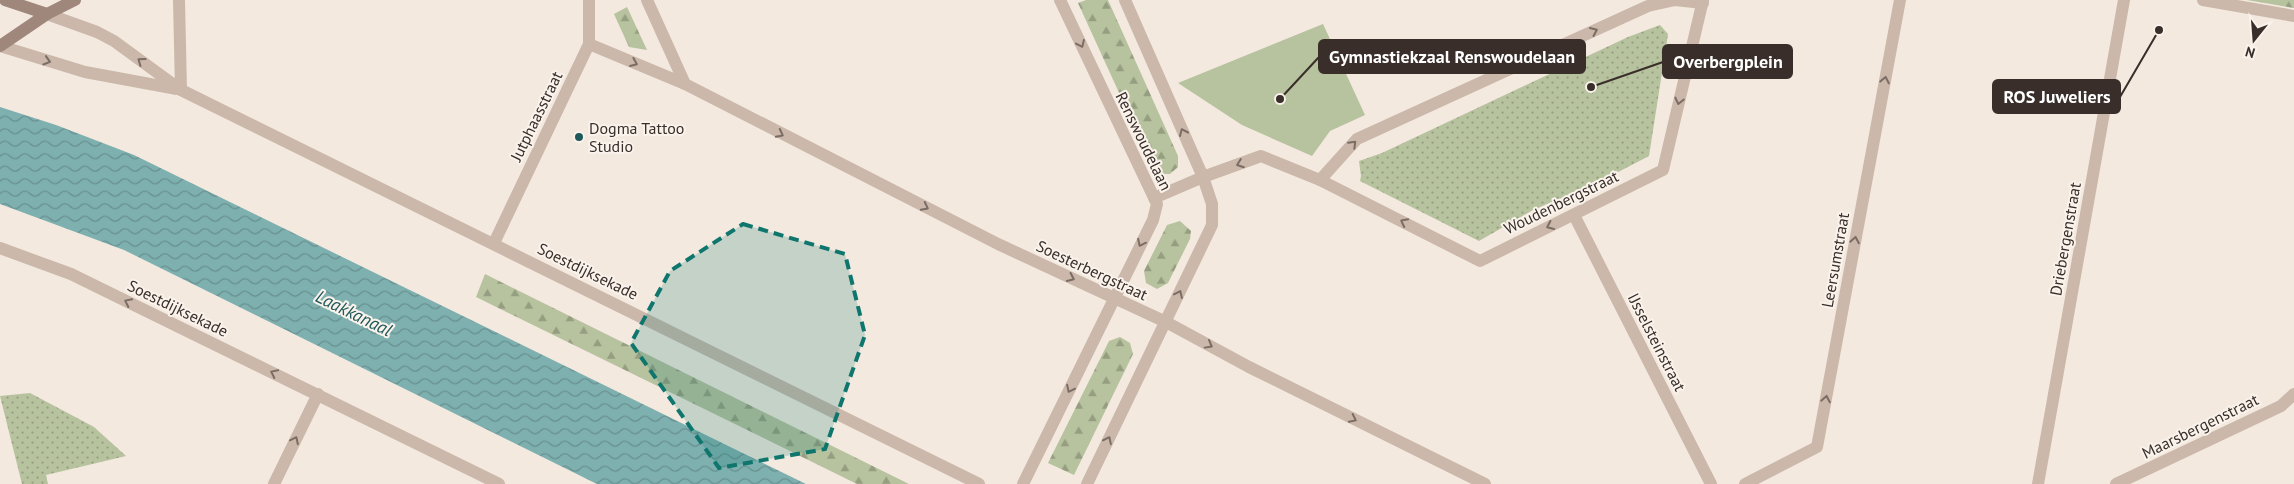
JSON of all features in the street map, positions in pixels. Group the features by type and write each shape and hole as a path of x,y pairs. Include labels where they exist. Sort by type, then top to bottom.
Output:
{"main road":[{"name":"Soestdijksekade","path":"5,0 47,14"},
{"path":"0,46 47,14 75,0"}],"street":[{"path":"179,0 181,90"},
{"name":"Jutphaasstraat","path":"494,243 589,44 589,0"},
{"path":"648,0 685,84"},
{"name":"Renswoudelaan","path":"1023,484 1153,220 1157,204 1060,0"},
{"path":"1087,484 1212,224 1212,204 1204,177 1124,0"},
{"name":"Woudenbergstraat","path":"1154,198 1261,156 1320,180 1480,260 1663,170 1703,1 1675,0 1648,6 1357,139 1320,180"},
{"name":"Leersumstraat","path":"1745,484 1817,447 1900,0"},
{"name":"Driebergenstraat","path":"2038,484 2124,0"},
{"path":"2203,0 2294,16"},
{"name":"Soestdijksekade","path":"47,14 97,32 181,90 979,484"},
{"name":"Soesterbergstraat","path":"589,44 685,84 980,235 1166,322 1249,367 1485,484"},
{"name":"Soestdijksekade","path":"0,46 85,72 181,90"},
{"name":"IJsselsteinstraat","path":"1574,215 1711,484"},
{"name":"Soestdijksekade","path":"0,248 71,274 499,484"},
{"path":"274,484 318,394"},
{"name":"Maarsbergenstraat","path":"2116,484 2281,406 2294,394"}],"highlighted area":[{"path":"743,224 845,254 865,335 825,449 719,468 631,343 670,271"}],"green space":[{"path":"1086,0 1108,0 1178,156 1178,167 1170,174 1160,174 1153,167 1078,3"},
{"path":"2247,0 2294,0 2294,8"},
{"path":"627,7 647,50 629,47 614,14"},
{"path":"1323,24 1365,115 1330,131 1312,156 1242,125 1178,83"},
{"path":"1660,25 1668,34 1649,156 1597,183 1533,210 1479,241 1360,181 1359,161 1382,153 1628,37"},
{"path":"1180,221 1191,231 1190,239 1168,283 1157,289 1146,283 1144,271 1167,225"},
{"path":"485,274 909,484 857,484 476,297"},
{"path":"1120,337 1130,343 1133,354 1074,475 1048,463 1109,341"},
{"path":"30,393 94,427 126,456 46,475 48,484 22,484 0,396"}],"water":[{"name":"Laakkanaal","path":"0,107 56,125 134,155 806,484 597,484 124,250 0,204"}],"place":[{"name":"ROS Juweliers","path":"2159,30"},
{"name":"Overbergplein","path":"1591,87"},
{"name":"Gymnastiekzaal Renswoudelaan","path":"1280,99"},
{"name":"Dogma Tattoo Studio","path":"579,137"}]}
